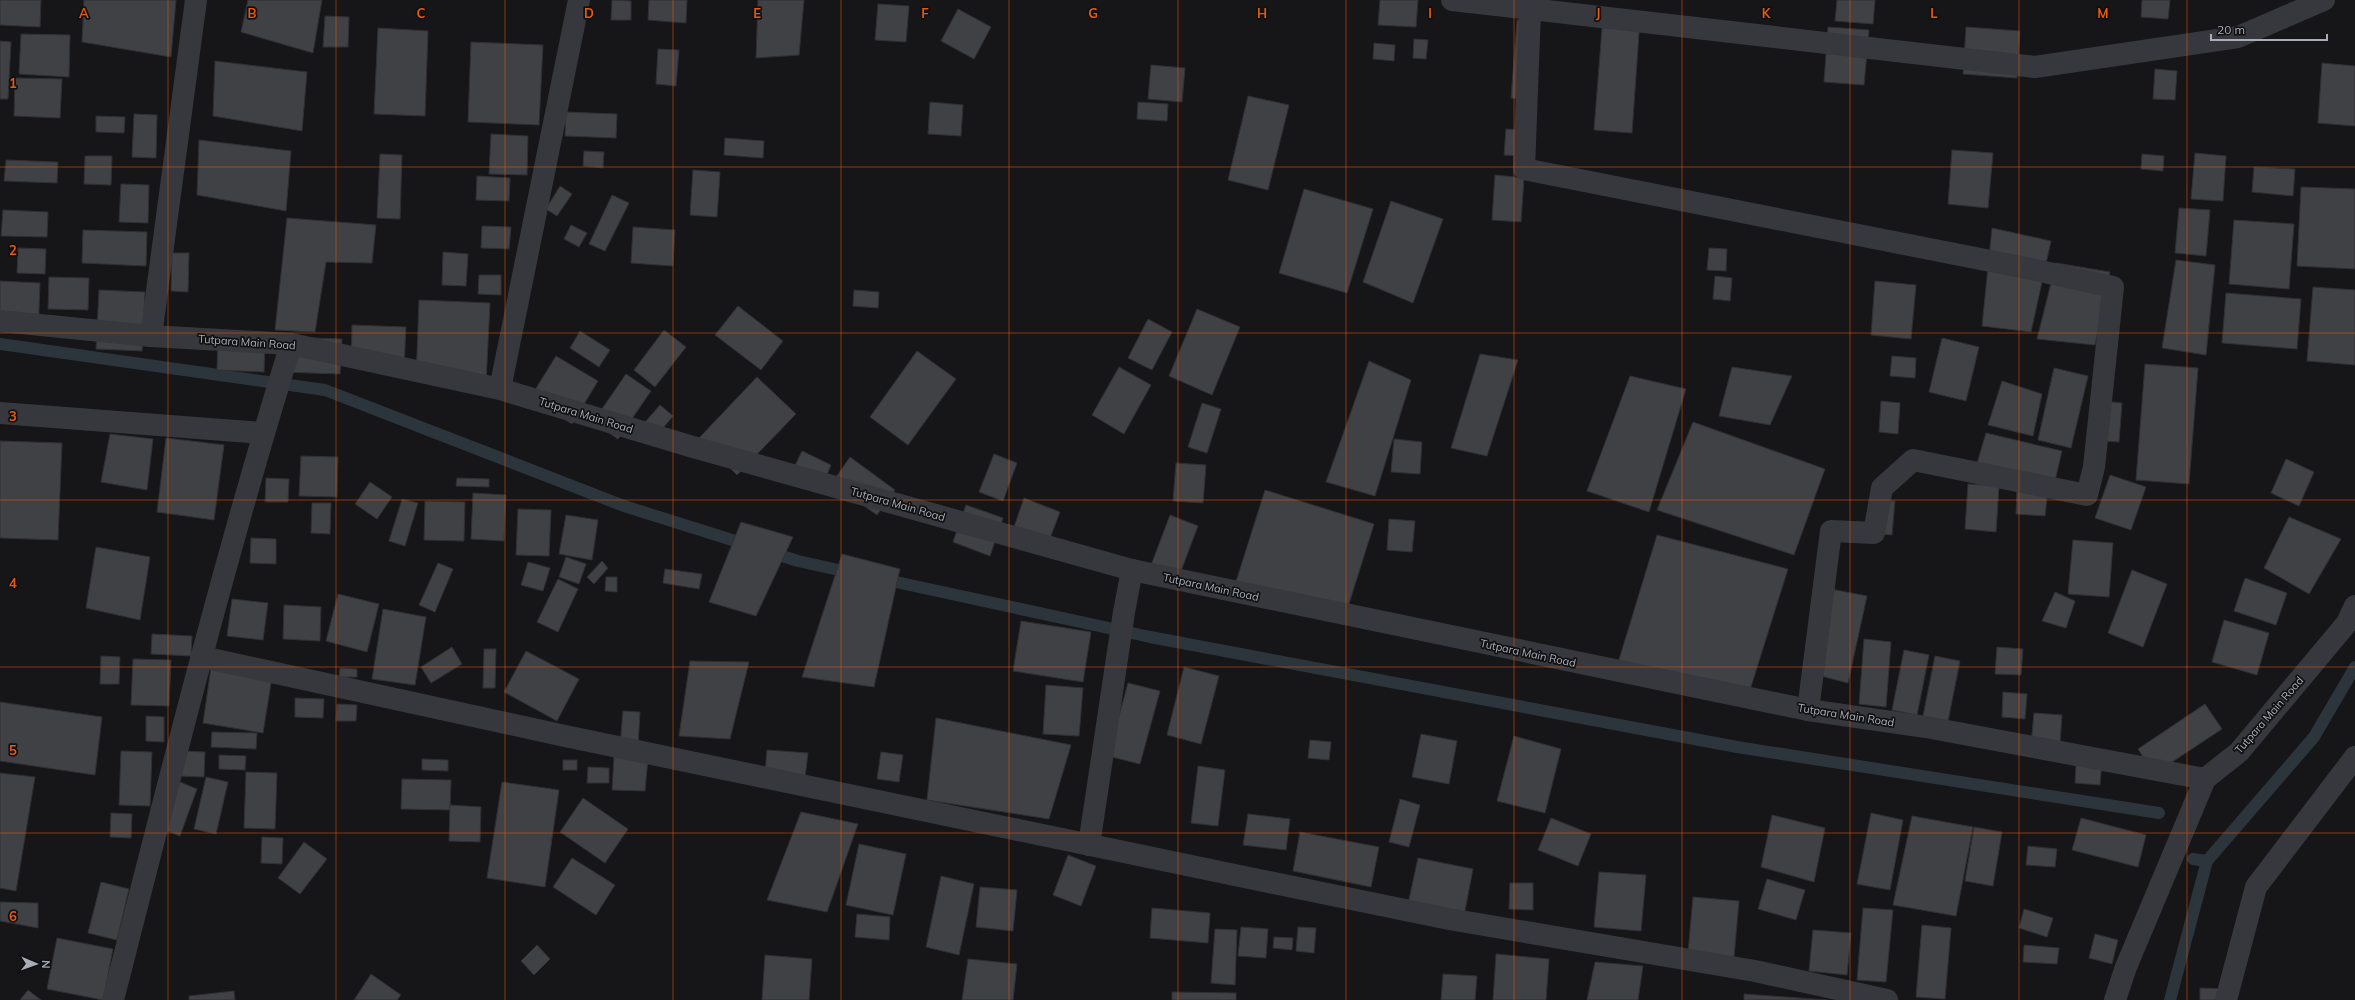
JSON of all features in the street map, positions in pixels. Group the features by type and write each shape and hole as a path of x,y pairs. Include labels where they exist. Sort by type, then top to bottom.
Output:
{"street":[{"path":"151,336 196,0"},
{"path":"500,389 579,0"},
{"path":"1452,0 2034,68 2238,38 2324,0"},
{"path":"1530,10 1524,169 2018,266 2113,287 2094,467 2087,495 1913,460 1882,488 1874,533 1831,531 1808,710"},
{"name":"Tutpara Main Road","path":"0,321 151,336 291,344 500,389 693,447 1132,570 1808,710 1926,727 2204,779 2239,752 2347,623 2355,606"},
{"path":"113,1000 202,657 263,433 291,344"},
{"path":"0,413 263,433"},
{"path":"1089,845 1118,649 1132,570"},
{"path":"202,657 565,736 1449,919 1754,971 1887,1000"},
{"path":"2226,1000 2256,887 2355,757"},
{"path":"2115,1000 2126,967 2204,779"}],"building":[{"path":"0,0 41,0 40,27 0,25"},
{"path":"84,0 176,0 171,57 82,42"},
{"path":"248,0 322,0 313,53 241,32"},
{"path":"612,0 631,1 631,20 611,20"},
{"path":"649,0 687,0 686,23 648,20"},
{"path":"758,0 804,0 799,55 756,58"},
{"path":"1380,0 1418,0 1416,27 1378,25"},
{"path":"1837,0 1875,0 1873,24 1835,21"},
{"path":"2142,0 2170,0 2168,19 2141,17"},
{"path":"878,4 909,6 906,42 875,40"},
{"path":"958,9 991,27 974,59 941,41"},
{"path":"325,16 349,17 348,47 323,47"},
{"path":"1603,16 1640,19 1632,133 1594,130"},
{"path":"1517,20 1529,21 1523,99 1511,98"},
{"path":"1828,27 1869,30 1864,85 1824,82"},
{"path":"1966,27 2020,31 2017,78 1963,74"},
{"path":"378,28 428,31 425,116 374,114"},
{"path":"21,34 70,35 69,77 19,74"},
{"path":"1414,39 1428,40 1426,59 1413,58"},
{"path":"0,41 11,42 8,99 0,99"},
{"path":"471,42 543,45 539,125 468,122"},
{"path":"1374,43 1395,45 1394,61 1373,59"},
{"path":"658,49 679,50 676,86 656,84"},
{"path":"215,61 307,72 302,131 213,116"},
{"path":"2322,63 2355,66 2355,126 2318,123"},
{"path":"1151,65 1185,68 1182,102 1148,99"},
{"path":"2155,69 2177,71 2175,100 2153,99"},
{"path":"15,78 62,79 60,118 14,116"},
{"path":"1248,96 1289,105 1268,190 1228,180"},
{"path":"930,102 963,105 961,136 928,134"},
{"path":"1138,102 1168,104 1167,121 1137,119"},
{"path":"566,112 617,114 616,138 565,136"},
{"path":"134,114 157,115 156,158 132,157"},
{"path":"96,116 125,117 124,133 96,132"},
{"path":"1506,129 1523,130 1520,156 1504,155"},
{"path":"491,134 528,136 527,175 489,174"},
{"path":"725,138 764,141 763,158 724,155"},
{"path":"199,140 291,151 286,211 197,195"},
{"path":"1952,150 1993,153 1988,208 1948,204"},
{"path":"584,151 604,152 603,168 583,166"},
{"path":"2195,153 2226,156 2223,201 2191,199"},
{"path":"380,154 402,155 400,219 377,218"},
{"path":"2142,154 2164,156 2163,171 2141,169"},
{"path":"85,156 112,156 111,185 84,184"},
{"path":"6,160 58,162 57,183 4,181"},
{"path":"2254,167 2295,169 2293,196 2252,192"},
{"path":"693,170 720,172 717,217 690,215"},
{"path":"1495,175 1524,178 1521,222 1492,220"},
{"path":"477,176 510,178 509,201 476,200"},
{"path":"121,184 149,185 148,223 119,222"},
{"path":"560,186 572,194 557,216 546,209"},
{"path":"2301,187 2355,189 2355,269 2297,266"},
{"path":"1304,189 1373,209 1347,293 1279,273"},
{"path":"612,195 629,203 605,251 589,244"},
{"path":"1391,201 1443,219 1413,303 1363,282"},
{"path":"2179,208 2210,210 2206,256 2175,253"},
{"path":"3,210 48,212 47,237 1,236"},
{"path":"287,218 376,225 372,263 326,262 315,332 275,330"},
{"path":"2234,220 2294,224 2289,289 2229,284"},
{"path":"571,225 587,233 579,247 564,239"},
{"path":"482,226 511,227 509,249 481,248"},
{"path":"633,227 675,230 673,266 631,263"},
{"path":"1992,228 2051,241 2031,332 1982,326"},
{"path":"83,230 147,232 146,266 82,263"},
{"path":"18,248 46,249 45,274 17,273"},
{"path":"1709,248 1727,249 1726,271 1707,270"},
{"path":"443,252 468,254 466,286 442,285"},
{"path":"172,253 189,253 188,292 171,291"},
{"path":"2176,260 2215,265 2206,355 2162,348"},
{"path":"2056,263 2110,272 2095,345 2037,339"},
{"path":"479,275 501,275 501,295 478,294"},
{"path":"1715,276 1732,278 1730,301 1713,299"},
{"path":"49,277 89,278 88,310 48,309"},
{"path":"0,281 40,283 38,334 0,332"},
{"path":"1875,281 1916,285 1911,339 1871,335"},
{"path":"2313,287 2355,290 2355,365 2307,361"},
{"path":"99,290 145,292 142,351 96,349"},
{"path":"854,290 879,292 878,308 853,306"},
{"path":"2226,293 2301,299 2297,349 2222,343"},
{"path":"419,300 490,303 486,383 416,380"},
{"path":"738,306 783,341 761,370 715,335"},
{"path":"1197,309 1240,327 1212,395 1169,376"},
{"path":"1148,319 1172,332 1152,370 1128,358"},
{"path":"352,325 406,327 404,367 351,365"},
{"path":"664,330 686,347 655,387 634,370"},
{"path":"580,331 610,350 599,367 570,348"},
{"path":"218,335 265,337 264,372 217,370"},
{"path":"282,337 342,339 340,374 280,372"},
{"path":"1942,338 1979,347 1966,401 1929,392"},
{"path":"917,351 956,379 908,445 870,417"},
{"path":"1480,354 1518,360 1487,456 1451,448"},
{"path":"556,356 598,381 572,424 530,398"},
{"path":"1892,356 1916,358 1915,378 1890,376"},
{"path":"1369,361 1411,380 1375,496 1326,482"},
{"path":"2145,364 2198,368 2189,484 2136,480"},
{"path":"1119,367 1151,385 1124,434 1092,415"},
{"path":"1732,367 1792,376 1770,425 1719,416"},
{"path":"2054,368 2088,376 2071,448 2038,440"},
{"path":"626,374 651,391 618,439 593,422"},
{"path":"1630,376 1686,389 1649,512 1587,491"},
{"path":"757,377 796,414 737,475 699,438"},
{"path":"2002,381 2042,394 2033,436 1988,425"},
{"path":"2094,400 2122,403 2119,442 2091,440"},
{"path":"1881,401 1900,403 1898,434 1879,432"},
{"path":"1202,403 1221,409 1207,453 1188,447"},
{"path":"660,405 673,416 654,439 640,428"},
{"path":"1693,422 1825,469 1794,555 1657,510"},
{"path":"1986,433 2062,451 2054,485 1975,470"},
{"path":"110,434 153,439 147,490 101,482"},
{"path":"166,438 224,445 214,520 157,512"},
{"path":"1394,439 1422,442 1420,474 1391,472"},
{"path":"0,441 62,443 58,540 0,538"},
{"path":"802,451 831,465 822,486 792,472"},
{"path":"994,454 1017,463 1003,501 979,492"},
{"path":"301,456 338,457 337,497 299,496"},
{"path":"850,457 895,490 877,515 832,483"},
{"path":"2286,459 2314,472 2299,506 2271,493"},
{"path":"1176,463 1206,465 1203,503 1173,501"},
{"path":"2110,475 2146,487 2131,530 2095,518"},
{"path":"266,478 289,479 288,502 265,502"},
{"path":"457,478 489,479 489,487 456,486"},
{"path":"370,482 392,497 377,519 355,504"},
{"path":"1968,484 1999,486 1996,532 1965,529"},
{"path":"2017,487 2048,490 2045,516 2016,514"},
{"path":"1265,490 1374,524 1343,623 1234,588"},
{"path":"473,493 506,495 504,541 471,539"},
{"path":"1024,498 1060,512 1047,546 1012,533"},
{"path":"402,499 418,503 405,546 389,541"},
{"path":"1871,500 1895,501 1892,535 1869,533"},
{"path":"425,501 465,502 464,541 424,540"},
{"path":"312,503 331,503 330,534 311,533"},
{"path":"966,505 1003,518 990,556 953,542"},
{"path":"518,509 551,510 549,556 516,555"},
{"path":"566,515 598,520 592,560 559,554"},
{"path":"1170,515 1198,526 1178,579 1150,568"},
{"path":"2289,517 2341,539 2309,594 2264,568"},
{"path":"1389,519 1415,521 1412,552 1387,550"},
{"path":"741,522 793,537 756,616 709,602"},
{"path":"1657,535 1788,569 1749,693 1618,663"},
{"path":"251,538 276,539 276,564 250,563"},
{"path":"2073,540 2113,543 2109,597 2068,594"},
{"path":"96,547 150,557 140,620 86,608"},
{"path":"842,554 900,569 874,687 802,677"},
{"path":"566,557 586,564 579,584 559,577"},
{"path":"602,561 608,568 594,584 587,577"},
{"path":"528,562 550,568 543,591 521,585"},
{"path":"438,563 453,569 435,612 419,605"},
{"path":"665,569 702,574 699,589 663,583"},
{"path":"2132,570 2167,584 2143,647 2108,633"},
{"path":"606,577 617,577 617,592 605,591"},
{"path":"2245,578 2287,593 2276,625 2234,611"},
{"path":"558,579 578,589 558,632 537,622"},
{"path":"1831,589 1867,596 1848,683 1817,675"},
{"path":"2055,592 2075,601 2066,628 2042,621"},
{"path":"338,594 379,604 367,652 326,641"},
{"path":"232,599 268,603 263,640 227,636"},
{"path":"284,605 321,607 320,641 283,639"},
{"path":"383,609 426,617 415,685 372,679"},
{"path":"2224,620 2269,633 2257,675 2212,662"},
{"path":"1021,621 1091,632 1083,682 1013,671"},
{"path":"152,634 192,636 191,656 151,654"},
{"path":"1864,639 1891,642 1886,707 1859,704"},
{"path":"452,647 462,664 431,683 421,667"},
{"path":"1997,647 2023,649 2021,675 1995,674"},
{"path":"484,649 496,649 495,688 483,688"},
{"path":"1904,650 1929,655 1917,715 1892,710"},
{"path":"526,651 579,679 557,721 504,692"},
{"path":"101,656 120,657 119,684 100,684"},
{"path":"1935,656 1960,661 1948,721 1923,716"},
{"path":"133,659 171,660 169,706 131,705"},
{"path":"690,661 749,662 730,739 679,736"},
{"path":"1184,667 1219,676 1201,744 1167,735"},
{"path":"211,668 272,677 263,733 203,723"},
{"path":"340,668 357,669 357,677 339,677"},
{"path":"1128,683 1160,691 1140,764 1108,756"},
{"path":"1046,685 1083,688 1079,736 1043,734"},
{"path":"2003,692 2027,694 2025,719 2002,717"},
{"path":"295,698 324,699 323,718 295,717"},
{"path":"0,702 102,717 95,775 0,761"},
{"path":"337,704 357,705 356,721 336,721"},
{"path":"2205,704 2222,729 2154,774 2138,749"},
{"path":"623,711 640,712 638,746 620,745"},
{"path":"2034,713 2062,715 2059,758 2030,755"},
{"path":"146,716 164,717 164,742 146,741"},
{"path":"936,718 1071,745 1049,819 927,800"},
{"path":"212,732 257,733 256,749 211,747"},
{"path":"1421,734 1457,741 1449,784 1412,777"},
{"path":"1514,736 1561,749 1545,813 1497,801"},
{"path":"1310,740 1331,742 1329,760 1308,758"},
{"path":"2077,748 2103,750 2100,785 2075,783"},
{"path":"767,750 808,753 805,778 765,774"},
{"path":"121,751 152,752 150,806 119,805"},
{"path":"180,751 205,752 204,777 179,776"},
{"path":"881,752 903,755 899,782 877,779"},
{"path":"219,755 246,756 245,770 219,769"},
{"path":"614,756 648,758 645,791 612,790"},
{"path":"422,759 448,760 448,771 422,770"},
{"path":"563,760 577,760 577,770 563,770"},
{"path":"1198,766 1225,770 1218,826 1191,823"},
{"path":"588,767 609,768 609,783 587,783"},
{"path":"246,772 277,773 275,829 244,828"},
{"path":"0,773 35,777 16,891 0,888"},
{"path":"206,777 228,782 216,834 194,829"},
{"path":"402,779 451,780 450,810 401,809"},
{"path":"180,782 197,789 180,836 162,829"},
{"path":"502,782 559,790 545,887 487,878"},
{"path":"583,798 628,829 605,863 560,832"},
{"path":"1400,799 1420,805 1409,847 1389,842"},
{"path":"450,805 481,807 480,842 449,841"},
{"path":"801,812 858,824 827,912 767,900"},
{"path":"111,813 132,814 131,838 110,837"},
{"path":"1871,813 1903,820 1890,890 1857,884"},
{"path":"1248,814 1290,819 1286,850 1243,845"},
{"path":"1772,815 1825,828 1814,882 1761,867"},
{"path":"1912,816 1973,827 1956,916 1893,905"},
{"path":"1551,818 1591,834 1578,866 1538,850"},
{"path":"2081,818 2146,835 2138,867 2072,850"},
{"path":"1974,827 2002,832 1993,886 1965,881"},
{"path":"1300,832 1379,847 1371,887 1293,871"},
{"path":"262,837 283,838 282,864 261,863"},
{"path":"304,842 327,859 300,894 278,878"},
{"path":"859,844 906,854 893,915 846,905"},
{"path":"2028,846 2057,849 2055,867 2026,865"},
{"path":"1068,855 1096,866 1081,906 1053,895"},
{"path":"572,858 615,885 596,915 553,887"},
{"path":"1418,858 1473,869 1464,916 1408,904"},
{"path":"1599,872 1646,875 1641,931 1594,927"},
{"path":"941,876 974,884 959,955 926,947"},
{"path":"1767,879 1805,890 1796,920 1758,909"},
{"path":"101,882 129,889 117,940 88,933"},
{"path":"1510,883 1533,883 1533,910 1509,909"},
{"path":"980,887 1017,890 1013,931 976,927"},
{"path":"1693,897 1739,901 1734,957 1688,953"},
{"path":"0,902 38,903 38,928 0,921"},
{"path":"1152,908 1210,913 1208,943 1150,938"},
{"path":"1863,908 1893,910 1886,982 1857,980"},
{"path":"2024,909 2053,918 2047,937 2019,928"},
{"path":"857,914 890,917 889,940 855,937"},
{"path":"1922,925 1951,928 1945,999 1916,997"},
{"path":"1241,927 1268,929 1266,958 1238,956"},
{"path":"1298,927 1316,928 1314,953 1296,951"},
{"path":"1215,929 1237,930 1235,985 1211,983"},
{"path":"1813,930 1851,933 1847,975 1809,971"},
{"path":"2095,934 2118,940 2112,964 2089,958"},
{"path":"1274,937 1293,938 1292,950 1273,948"},
{"path":"57,938 113,949 103,1000 47,989"},
{"path":"537,945 550,959 534,975 521,961"},
{"path":"2024,945 2059,948 2057,964 2023,962"},
{"path":"1496,954 1549,959 1546,1000 1493,1000"},
{"path":"765,955 812,959 809,1000 762,1000"},
{"path":"968,959 1017,964 1013,1000 962,1000"},
{"path":"1595,962 1643,966 1638,1000 1587,1000"},
{"path":"371,974 401,995 397,1000 354,1000"},
{"path":"1443,974 1477,976 1475,1000 1441,1000"},
{"path":"2200,988 2226,989 2226,1000 2200,1000"},
{"path":"28,990 41,1000 20,1000"},
{"path":"234,991 235,1000 189,1000 189,996"},
{"path":"1172,992 1236,993 1236,1000 1172,1000"},
{"path":"1744,994 1827,1000 1744,1000"}],"waterway":[{"path":"0,344 325,390 624,506 748,545"},
{"path":"769,552 798,561 852,573"},
{"path":"882,579 1150,637 1737,747 2159,813"},
{"path":"2170,1000 2207,861 2314,737 2355,667"},
{"path":"2193,859 2207,861"}]}
